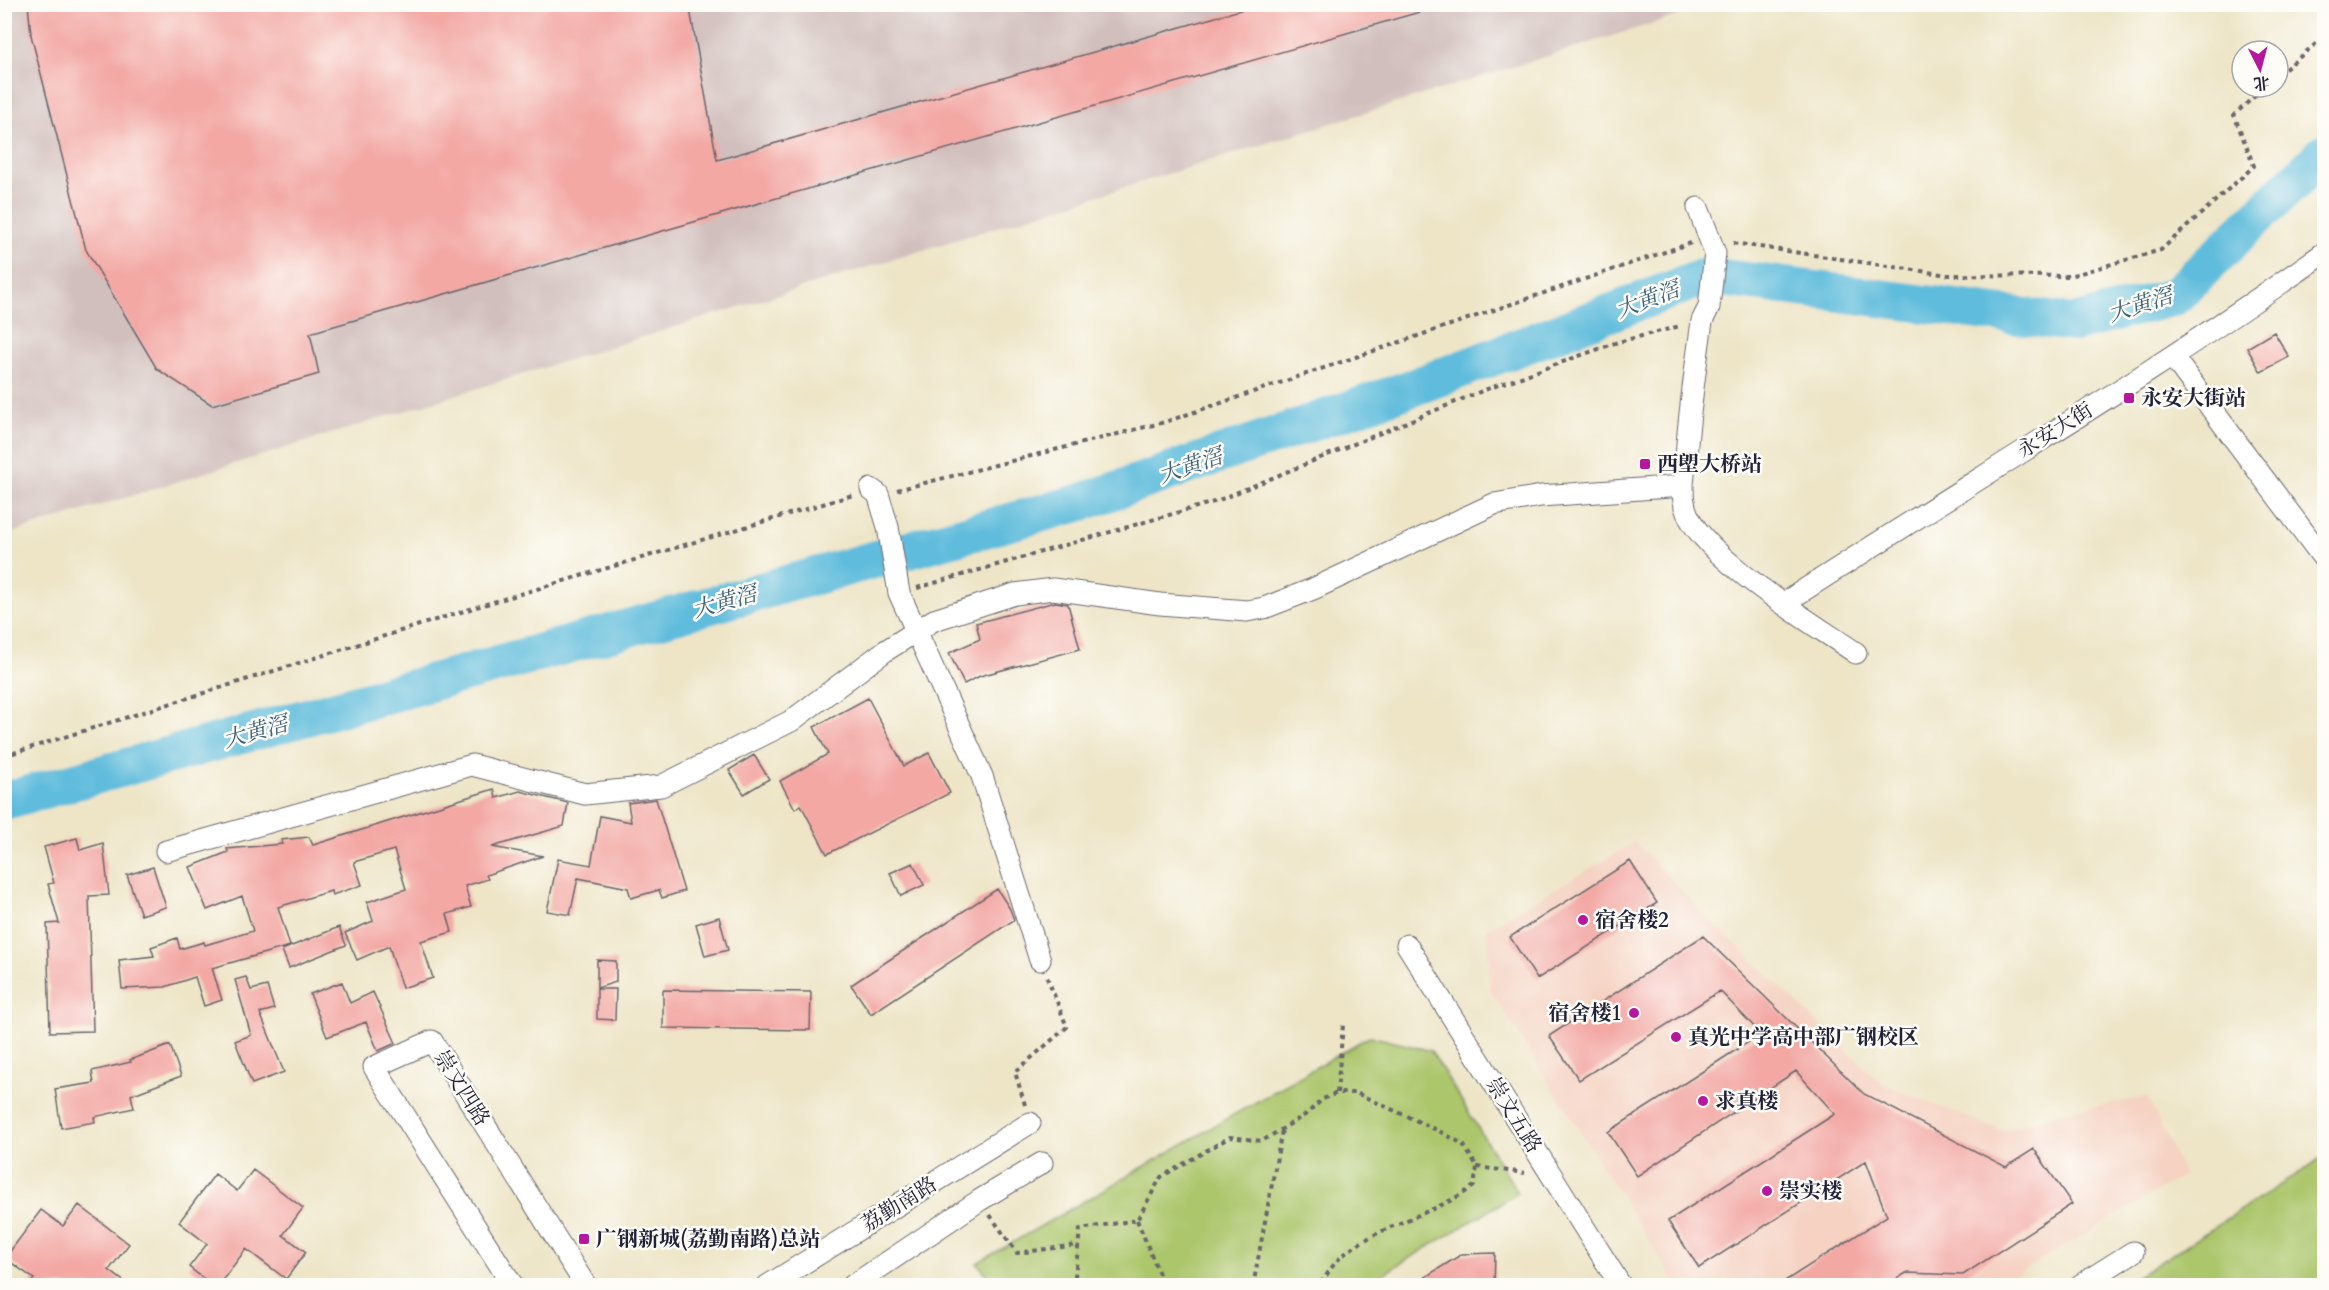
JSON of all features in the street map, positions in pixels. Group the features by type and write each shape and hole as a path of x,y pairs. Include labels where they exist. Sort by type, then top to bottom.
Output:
{"street":[{"path":"1698,208 1711,245 1706,314 1683,486 1685,505 1698,532 1742,571 1856,653"},
{"name":"永安大街","path":"1784,603 1964,486 2172,356 2325,253"},
{"path":"2172,356 2325,559"},
{"path":"166,851 472,765 585,794 661,786 790,721 915,630 957,611 1036,589 1053,589 1204,608 1247,610 1264,608 1313,590 1494,504 1541,495 1683,486"},
{"path":"875,492 888,527 899,593 982,776 1040,960"},
{"name":"崇文五路","path":"1407,945 1621,1286"},
{"name":"崇文四路","path":"513,1286 374,1067 432,1041 586,1286"},
{"name":"荔勤南路","path":"767,1286 1030,1123"},
{"name":"荔勤南路","path":"852,1286 980,1200 1042,1163"},
{"path":"2079,1286 2133,1252"}],"path":[{"path":"2290,64 2306,49 2325,37"},
{"path":"4,756 483,605 875,492 1165,422 1711,245 1756,248 1948,275 2070,276 2162,250 2254,166 2234,115 2252,99"},
{"path":"899,593 1214,502 1482,391 1618,342 1706,314"},
{"path":"1030,1123 1015,1072 1067,1027 1040,960"},
{"path":"1337,1094 1343,1025"},
{"path":"1137,1220 1161,1177 1230,1137 1262,1141 1305,1115 1323,1100 1337,1094 1356,1093 1440,1131 1463,1144 1477,1167 1474,1186 1461,1196 1381,1232 1340,1258 1321,1283 1316,1286"},
{"path":"1253,1286 1282,1129"},
{"path":"1477,1167 1525,1173"},
{"path":"980,1200 1017,1253 1077,1245"},
{"path":"1074,1286 1080,1229 1137,1220"},
{"path":"1137,1220 1164,1286"}],"shaded area":[{"path":"5,5 1712,5 5,535"},
{"name":"真光中学高中部广钢校区","path":"1635,842 1706,916 1882,1084 2003,1131 2063,1112 2148,1097 2184,1175 1999,1285 1677,1285 1490,989 1487,929"}],"green space":[{"path":"1370,1036 1431,1051 1518,1193 1365,1285 996,1285 977,1263"},
{"path":"2324,1157 2324,1285 2122,1285 2146,1271"}],"building":[{"path":"28,4 689,4 717,160 1261,4 1430,4 1430,9 310,333 319,374 212,405 157,369 86,250 31,35"},
{"path":"2274,332 2289,357 2261,372 2247,348"},
{"path":"1055,602 1068,604 1080,649 980,676 964,684 949,653 980,639 976,623"},
{"path":"868,698 904,766 929,753 950,793 827,854 801,805 795,809 780,781 828,754 814,727"},
{"path":"754,755 769,779 744,794 729,770"},
{"path":"494,789 496,798 520,791 568,803 564,826 492,847 543,856 486,875 488,879 465,886 471,907 447,914 452,932 421,941 433,978 402,988 389,946 357,960 345,933 373,921 367,902 406,889 394,850 354,862 362,885 332,895 331,891 278,907 290,946 212,968 222,1000 204,1006 195,977 165,987 122,989 119,960 154,956 151,947 177,938 180,949 204,942 205,945 253,931 242,896 207,910 190,867 228,852 227,849 282,844 281,840 309,837 313,845"},
{"path":"656,799 684,891 662,898 659,890 631,898 628,888 578,878 570,915 547,911 558,859 591,865 600,816 631,822 628,803"},
{"path":"77,838 80,850 103,843 109,895 89,896 93,1031 50,1032 47,924 59,923 48,884 54,883 44,847"},
{"name":"宿舍楼2","path":"1630,861 1657,903 1537,979 1510,937"},
{"path":"913,863 924,885 901,896 890,873"},
{"path":"153,867 166,907 141,915 127,875"},
{"path":"997,889 1014,920 871,1014 851,985"},
{"path":"719,917 728,950 705,956 696,924"},
{"path":"339,927 346,945 289,968 282,950"},
{"path":"1703,936 1864,1094 2006,1167 2034,1149 2072,1204 1963,1275 1906,1273 1886,1286 1777,1286 1887,1216 1866,1161 1699,1268 1668,1221 1835,1114 1796,1071 1637,1176 1608,1132 1761,1034 1720,991 1579,1080 1549,1036"},
{"path":"597,960 616,961 616,982 597,988"},
{"path":"246,977 251,990 267,986 274,1009 260,1013 284,1072 252,1084 235,1041 251,1035 235,980"},
{"path":"342,982 350,1003 373,992 396,1043 378,1051 366,1022 327,1037 310,994"},
{"path":"597,989 616,989 615,1020 597,1019"},
{"path":"663,990 811,992 810,1030 663,1028"},
{"path":"170,1045 181,1076 131,1095 134,1108 94,1117 95,1122 61,1128 55,1089 94,1083 92,1071 131,1062 130,1060"},
{"path":"253,1170 303,1208 283,1235 306,1252 286,1279 246,1249 218,1286 213,1286 189,1267 207,1244 179,1222 215,1174 237,1191"},
{"path":"79,1205 129,1244 109,1270 130,1286 29,1286 34,1279 5,1258 41,1210 63,1226"},
{"path":"1495,1253 1494,1286 1411,1286 1462,1254"}],"waterway":[{"name":"大黄滘","path":"4,801 1082,502 1409,389 1707,276 2074,323 2174,297 2324,153"}],"place":[{"name":"永安大街站","path":"2129,398"},
{"name":"西塱大桥站","path":"1645,464"},
{"name":"宿舍楼2","path":"1583,920"},
{"name":"宿舍楼1","path":"1634,1013"},
{"name":"真光中学高中部广钢校区","path":"1676,1037"},
{"name":"求真楼","path":"1703,1101"},
{"name":"崇实楼","path":"1767,1191"},
{"name":"广钢新城(荔勤南路)总站","path":"584,1239"}]}
